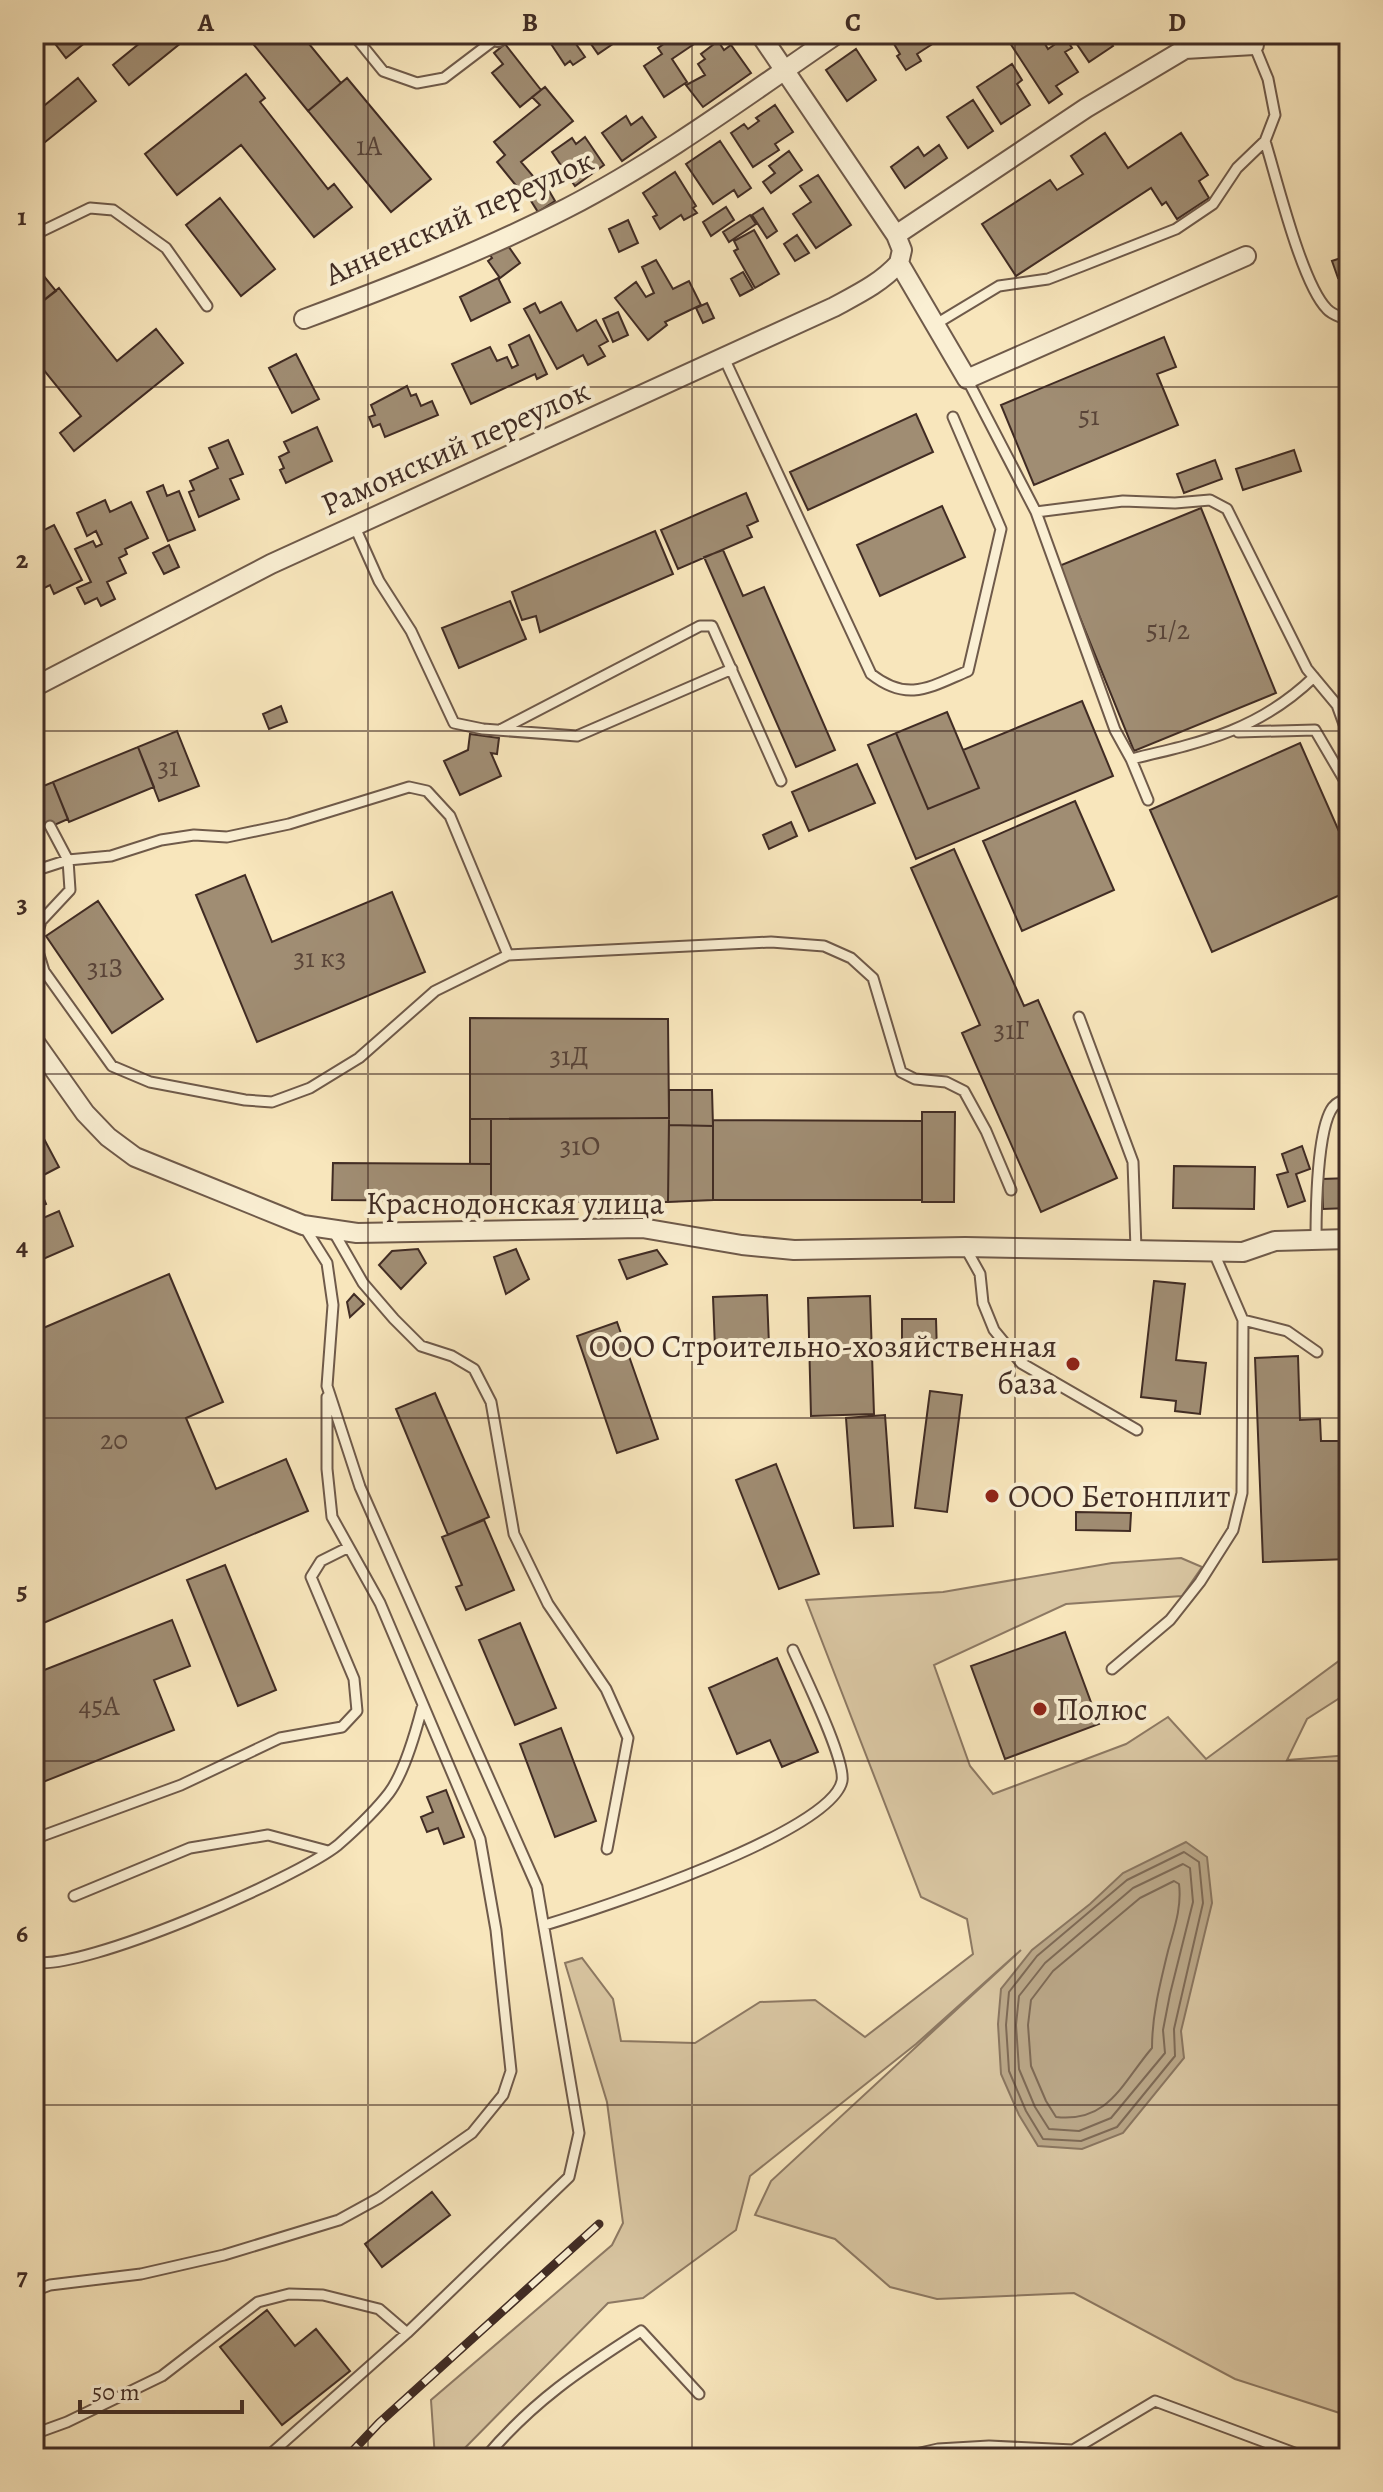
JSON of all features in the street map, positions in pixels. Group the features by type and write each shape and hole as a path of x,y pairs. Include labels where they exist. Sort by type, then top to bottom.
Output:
{"street":[{"path":"760,34 896,235 902,250 899,263 967,379 1246,256"},
{"name":"Анненский переулок","path":"304,319 403,282 567,208 679,143 837,34"},
{"path":"896,235 1086,108 1185,49 1257,40"},
{"name":"Рамонский переулок","path":"34,687 271,564 724,358 871,287 899,263"},
{"name":"Краснодонская улица","path":"34,1041 85,1113 108,1137 135,1157 303,1225 357,1233 642,1228 742,1245 794,1250 965,1247 1214,1253 1243,1252 1275,1241 1349,1239"}],"lane":[{"path":"353,34 383,71 417,83 444,78 501,36"},
{"path":"936,324 999,286 1048,279 1176,229 1213,204 1237,168 1265,141 1275,115 1257,40"},
{"path":"1265,141 1304,267 1315,292 1328,311 1349,321"},
{"path":"34,235 90,208 113,210 166,248 207,306"},
{"path":"724,358 871,674 888,687 920,691 968,671 1001,529 953,417"},
{"path":"967,379 1036,512 1115,730 1148,800"},
{"path":"1036,512 1123,501 1175,503 1210,500 1227,509 1307,669 1337,705 1349,738"},
{"path":"354,525 379,581 411,631 454,723 577,736 732,669"},
{"path":"499,730 700,626 712,626 781,781"},
{"path":"1233,733 1290,700 1314,677"},
{"path":"1131,759 1233,733 1315,730 1349,788"},
{"path":"34,871 68,860 111,856 161,840 194,835 227,837 289,824 387,791 409,787 427,791 450,816 508,955"},
{"path":"50,826 68,860 70,890 41,921 35,942 44,971 112,1066 150,1082 272,1102 310,1088 359,1058 435,991 508,955 771,942 824,946 851,958 873,978 901,1072 915,1079 946,1082 964,1091 986,1131 1011,1190"},
{"path":"1079,1017 1133,1162 1136,1249"},
{"path":"1316,1240 1316,1205 1324,1127 1333,1106 1349,1098"},
{"path":"34,2291 50,2285 141,2274 224,2255 339,2220 379,2198 472,2133 503,2095 511,2071 496,1930 480,1839 380,1603 332,1517 327,1469 327,1386 333,1305 327,1263 303,1225"},
{"path":"332,1229 363,1283 394,1319 421,1346 452,1356 474,1369 491,1402 514,1534 548,1604 606,1689 628,1738 607,1849"},
{"path":"965,1247 980,1274 983,1303 994,1330 1021,1363 1137,1430"},
{"path":"1112,1669 1170,1620 1200,1582 1233,1530 1242,1493 1243,1320 1214,1253"},
{"path":"1243,1320 1287,1331 1317,1352"},
{"path":"266,2458 407,2333 569,2177 579,2133 537,1887 370,1511 327,1386"},
{"path":"34,1839 181,1785 280,1738 342,1727 357,1711 354,1679 311,1577 321,1561 347,1548"},
{"path":"545,1925 592,1911 746,1852 833,1799 842,1779 837,1757 793,1650"},
{"path":"34,1962 47,1965 103,1953 275,1882 337,1846 391,1791 415,1737 422,1708"},
{"path":"74,1896 190,1848 268,1835 328,1851"},
{"path":"34,2434 67,2422 162,2376 258,2302 289,2294 323,2295 379,2309 407,2333"},
{"path":"485,2458 511,2428 570,2376 641,2331 699,2394"},
{"path":"898,2458 938,2449 989,2446 1073,2450 1155,2401 1282,2454 1308,2458"}],"shaded area":[{"path":"1181,1558 1202,1567 1182,1596 1066,1604 934,1665 970,1766 993,1794 1126,1744 1168,1717 1206,1759 1347,1655 1349,1692 1307,1719 1287,1760 1349,1755 1349,2416 1235,2379 1074,2293 937,2299 890,2287 835,2239 755,2215 771,2181 1021,1950 916,2044 750,2176 736,2230 643,2298 608,2303 455,2458 435,2458 431,2400 612,2245 623,2223 607,2102 565,1963 582,1958 613,1999 621,2041 695,2043 760,2002 815,2000 865,2037 973,1954 967,1919 921,1897 806,1600 943,1592 1112,1563"}],"water":[{"path":"1186,1842 1207,1857 1212,1903 1181,2031 1184,2058 1123,2133 1082,2149 1038,2146 1019,2115 1001,2074 998,2024 1001,1989 1032,1950 1123,1873"}],"building":[{"path":"34,34 81,34 87,41 66,58 49,36 34,47"},
{"path":"151,34 192,34 129,85 113,65"},
{"path":"245,34 301,34 341,83 308,111"},
{"path":"547,34 569,34 585,57 573,65 570,61 565,65"},
{"path":"584,34 637,34 626,41 623,37 598,54"},
{"path":"678,34 700,34 703,38 672,59 687,82 664,97 644,66 662,54 658,48"},
{"path":"888,34 932,34 937,41 917,54 921,61 906,70"},
{"path":"1024,34 1039,34 1048,49 1054,45 1052,41 1063,34 1072,48 1065,52 1078,72 1056,86 1062,94 1049,103 1010,43"},
{"path":"1070,34 1105,34 1113,46 1089,62"},
{"path":"718,41 724,50 731,45 751,73 703,107 686,85 705,75 698,64 705,59 701,54"},
{"path":"505,44 541,90 520,107 492,73 503,64 494,53"},
{"path":"856,49 876,80 847,101 826,70"},
{"path":"1012,64 1022,80 1017,84 1030,105 1001,124 977,87"},
{"path":"246,74 265,98 260,102 328,189 334,184 352,207 314,237 241,145 177,195 145,154"},
{"path":"78,78 96,101 34,151 34,114"},
{"path":"347,78 431,179 391,212 308,111"},
{"path":"545,87 573,121 521,162 533,176 518,188 497,162 505,155 494,142 540,105 532,97"},
{"path":"973,100 993,131 968,148 947,117"},
{"path":"775,105 793,132 775,144 779,150 753,167 731,133 744,124 748,129 759,121 756,118"},
{"path":"626,116 631,125 642,117 656,137 622,161 602,133"},
{"path":"1105,133 1128,168 1181,133 1208,175 1199,181 1209,198 1177,219 1166,202 1162,205 1151,188 1016,276 982,224 1050,180 1057,190 1083,174 1071,156"},
{"path":"585,137 604,165 575,186 552,152 572,138 576,144"},
{"path":"720,141 751,188 738,197 734,190 713,204 686,164"},
{"path":"939,145 947,158 905,188 891,167 918,147 924,156"},
{"path":"789,151 802,170 771,193 763,182 775,173 769,166"},
{"path":"675,172 696,206 693,208 697,213 684,220 681,215 660,229 653,217 657,215 643,193"},
{"path":"818,175 851,225 816,248 793,214 811,202 800,186"},
{"path":"544,182 555,201 538,212 526,193"},
{"path":"220,198 275,269 241,296 186,225"},
{"path":"726,207 734,220 711,236 703,222"},
{"path":"763,208 777,231 767,238 752,215"},
{"path":"750,215 756,224 729,242 723,232"},
{"path":"628,220 638,243 619,252 609,229"},
{"path":"754,230 779,274 755,288 734,251 738,249 734,241"},
{"path":"797,235 809,253 795,261 784,244"},
{"path":"504,240 520,263 500,278 488,261 492,258 487,251"},
{"path":"1349,247 1349,274 1338,278 1332,261 1347,256 1344,249"},
{"path":"656,260 673,289 689,281 701,305 665,322 667,325 648,340 615,298 636,282 646,297 654,293 642,267"},
{"path":"34,264 56,291 34,308"},
{"path":"743,272 753,289 740,296 731,279"},
{"path":"498,278 510,302 471,321 460,297"},
{"path":"59,288 117,361 156,329 183,363 74,451 60,433 81,416 34,358 34,308"},
{"path":"561,302 577,331 596,320 608,341 599,346 605,356 588,365 583,355 557,369 524,309 535,303 540,313"},
{"path":"707,303 714,318 703,323 696,308"},
{"path":"618,312 628,335 613,342 603,319"},
{"path":"529,335 547,374 537,379 535,374 471,404 452,364 490,347 497,361 507,357 512,368 518,365 509,345"},
{"path":"1164,337 1176,367 1157,374 1178,425 1034,485 1001,405"},
{"path":"296,354 319,399 292,413 269,368"},
{"path":"407,386 411,396 416,394 421,406 432,401 438,415 385,437 380,424 373,427 369,417 375,415 371,405"},
{"path":"916,414 933,452 808,510 790,472"},
{"path":"317,427 332,461 286,483 280,470 284,468 279,457 289,452 284,442"},
{"path":"228,440 243,474 230,479 239,499 199,517 189,492 194,490 190,481 218,468 209,448"},
{"path":"1294,450 1301,471 1243,490 1236,469"},
{"path":"1215,460 1222,479 1184,493 1177,474"},
{"path":"163,485 167,496 179,491 195,530 168,541 147,492"},
{"path":"746,493 758,521 747,526 752,537 678,569 661,530"},
{"path":"105,500 110,512 131,502 148,538 125,549 127,554 119,558 126,573 107,582 115,599 101,606 97,598 85,604 77,588 91,582 75,549 93,541 96,547 102,544 96,531 87,536 77,513"},
{"path":"942,506 965,557 880,596 857,545"},
{"path":"1201,508 1276,693 1134,751 1059,566"},
{"path":"54,525 82,580 54,594 50,585 34,593 34,551 40,548 34,535"},
{"path":"655,531 673,574 540,632 536,616 522,620 512,592"},
{"path":"169,545 179,567 164,574 153,553"},
{"path":"723,550 743,596 764,587 835,750 796,767 704,557"},
{"path":"510,601 526,639 459,668 442,628"},
{"path":"1082,701 1113,776 916,859 868,745 896,733 928,809 979,788 963,750"},
{"path":"281,706 287,722 269,729 263,714"},
{"path":"947,712 979,788 928,809 896,733"},
{"path":"177,731 199,786 159,801 138,747"},
{"path":"470,734 499,738 497,754 491,753 501,776 460,795 444,761 468,750"},
{"path":"1300,743 1349,854 1349,891 1212,952 1150,810"},
{"path":"138,747 154,787 69,822 53,782"},
{"path":"857,764 875,803 809,831 792,792"},
{"path":"53,782 68,819 34,834 34,790"},
{"path":"1075,801 1114,890 1022,931 983,841"},
{"path":"791,822 797,836 769,849 763,835"},
{"path":"954,849 1024,1006 1038,1000 1117,1178 1041,1212 962,1033 980,1025 911,868"},
{"path":"245,875 272,942 392,892 425,972 257,1042 196,895"},
{"path":"98,901 163,999 112,1033 46,936"},
{"path":"470,1018 668,1019 669,1118 470,1119"},
{"path":"669,1090 712,1090 713,1126 669,1125"},
{"path":"922,1112 955,1112 954,1202 922,1202"},
{"path":"669,1118 668,1202 491,1201 491,1119"},
{"path":"470,1119 491,1119 491,1164 470,1164"},
{"path":"713,1120 922,1121 922,1200 713,1200"},
{"path":"669,1125 713,1126 713,1200 668,1202"},
{"path":"43,1137 59,1167 34,1180 34,1141"},
{"path":"1302,1146 1310,1169 1296,1174 1305,1201 1288,1207 1277,1175 1288,1172 1282,1154"},
{"path":"333,1163 491,1164 491,1201 332,1200"},
{"path":"1174,1166 1255,1167 1254,1209 1173,1208"},
{"path":"1349,1178 1349,1208 1323,1209 1322,1179"},
{"path":"38,1185 46,1204 34,1209 34,1187"},
{"path":"59,1211 73,1246 34,1263 34,1222"},
{"path":"418,1249 426,1263 401,1289 379,1265 392,1251"},
{"path":"516,1249 529,1279 506,1294 494,1257"},
{"path":"657,1250 667,1264 627,1279 619,1260"},
{"path":"169,1274 223,1402 186,1418 216,1489 286,1459 308,1511 34,1627 34,1332"},
{"path":"1154,1281 1185,1284 1176,1360 1206,1363 1200,1414 1175,1411 1176,1401 1141,1397"},
{"path":"354,1294 364,1304 350,1317 347,1302"},
{"path":"767,1295 769,1345 715,1348 713,1297"},
{"path":"870,1296 874,1414 811,1416 808,1298"},
{"path":"902,1319 936,1319 937,1353 902,1354"},
{"path":"617,1322 658,1439 617,1453 577,1336"},
{"path":"1298,1356 1300,1420 1320,1419 1321,1441 1341,1441 1345,1538 1349,1538 1349,1559 1263,1562 1255,1358"},
{"path":"930,1391 962,1395 947,1512 915,1508"},
{"path":"435,1393 489,1517 448,1535 396,1409"},
{"path":"885,1415 893,1526 854,1528 846,1418"},
{"path":"776,1464 819,1574 779,1589 736,1480"},
{"path":"1076,1512 1131,1513 1130,1531 1076,1530"},
{"path":"484,1520 514,1590 466,1610 456,1587 462,1585 442,1537"},
{"path":"225,1565 276,1690 238,1706 187,1580"},
{"path":"172,1620 190,1666 154,1680 174,1730 43,1782 34,1760 34,1674"},
{"path":"520,1623 556,1708 515,1725 479,1640"},
{"name":"Полюс","path":"1065,1632 1099,1724 1005,1759 971,1666"},
{"path":"777,1658 818,1752 782,1767 770,1740 737,1754 709,1688"},
{"path":"561,1728 596,1821 555,1837 520,1744"},
{"path":"446,1790 464,1837 444,1844 438,1828 427,1832 421,1817 433,1812 427,1797"},
{"path":"432,2192 450,2215 382,2267 365,2244"},
{"path":"267,2310 295,2346 316,2329 350,2371 282,2425 220,2347"}],"railway":[{"path":"346,2458 379,2423 599,2224"}],"place":[{"name":"ООО Строительно-хозяйственная база","path":"1073,1364"},
{"name":"ООО Бетонплит","path":"992,1496"},
{"name":"Полюс","path":"1040,1709"}]}
